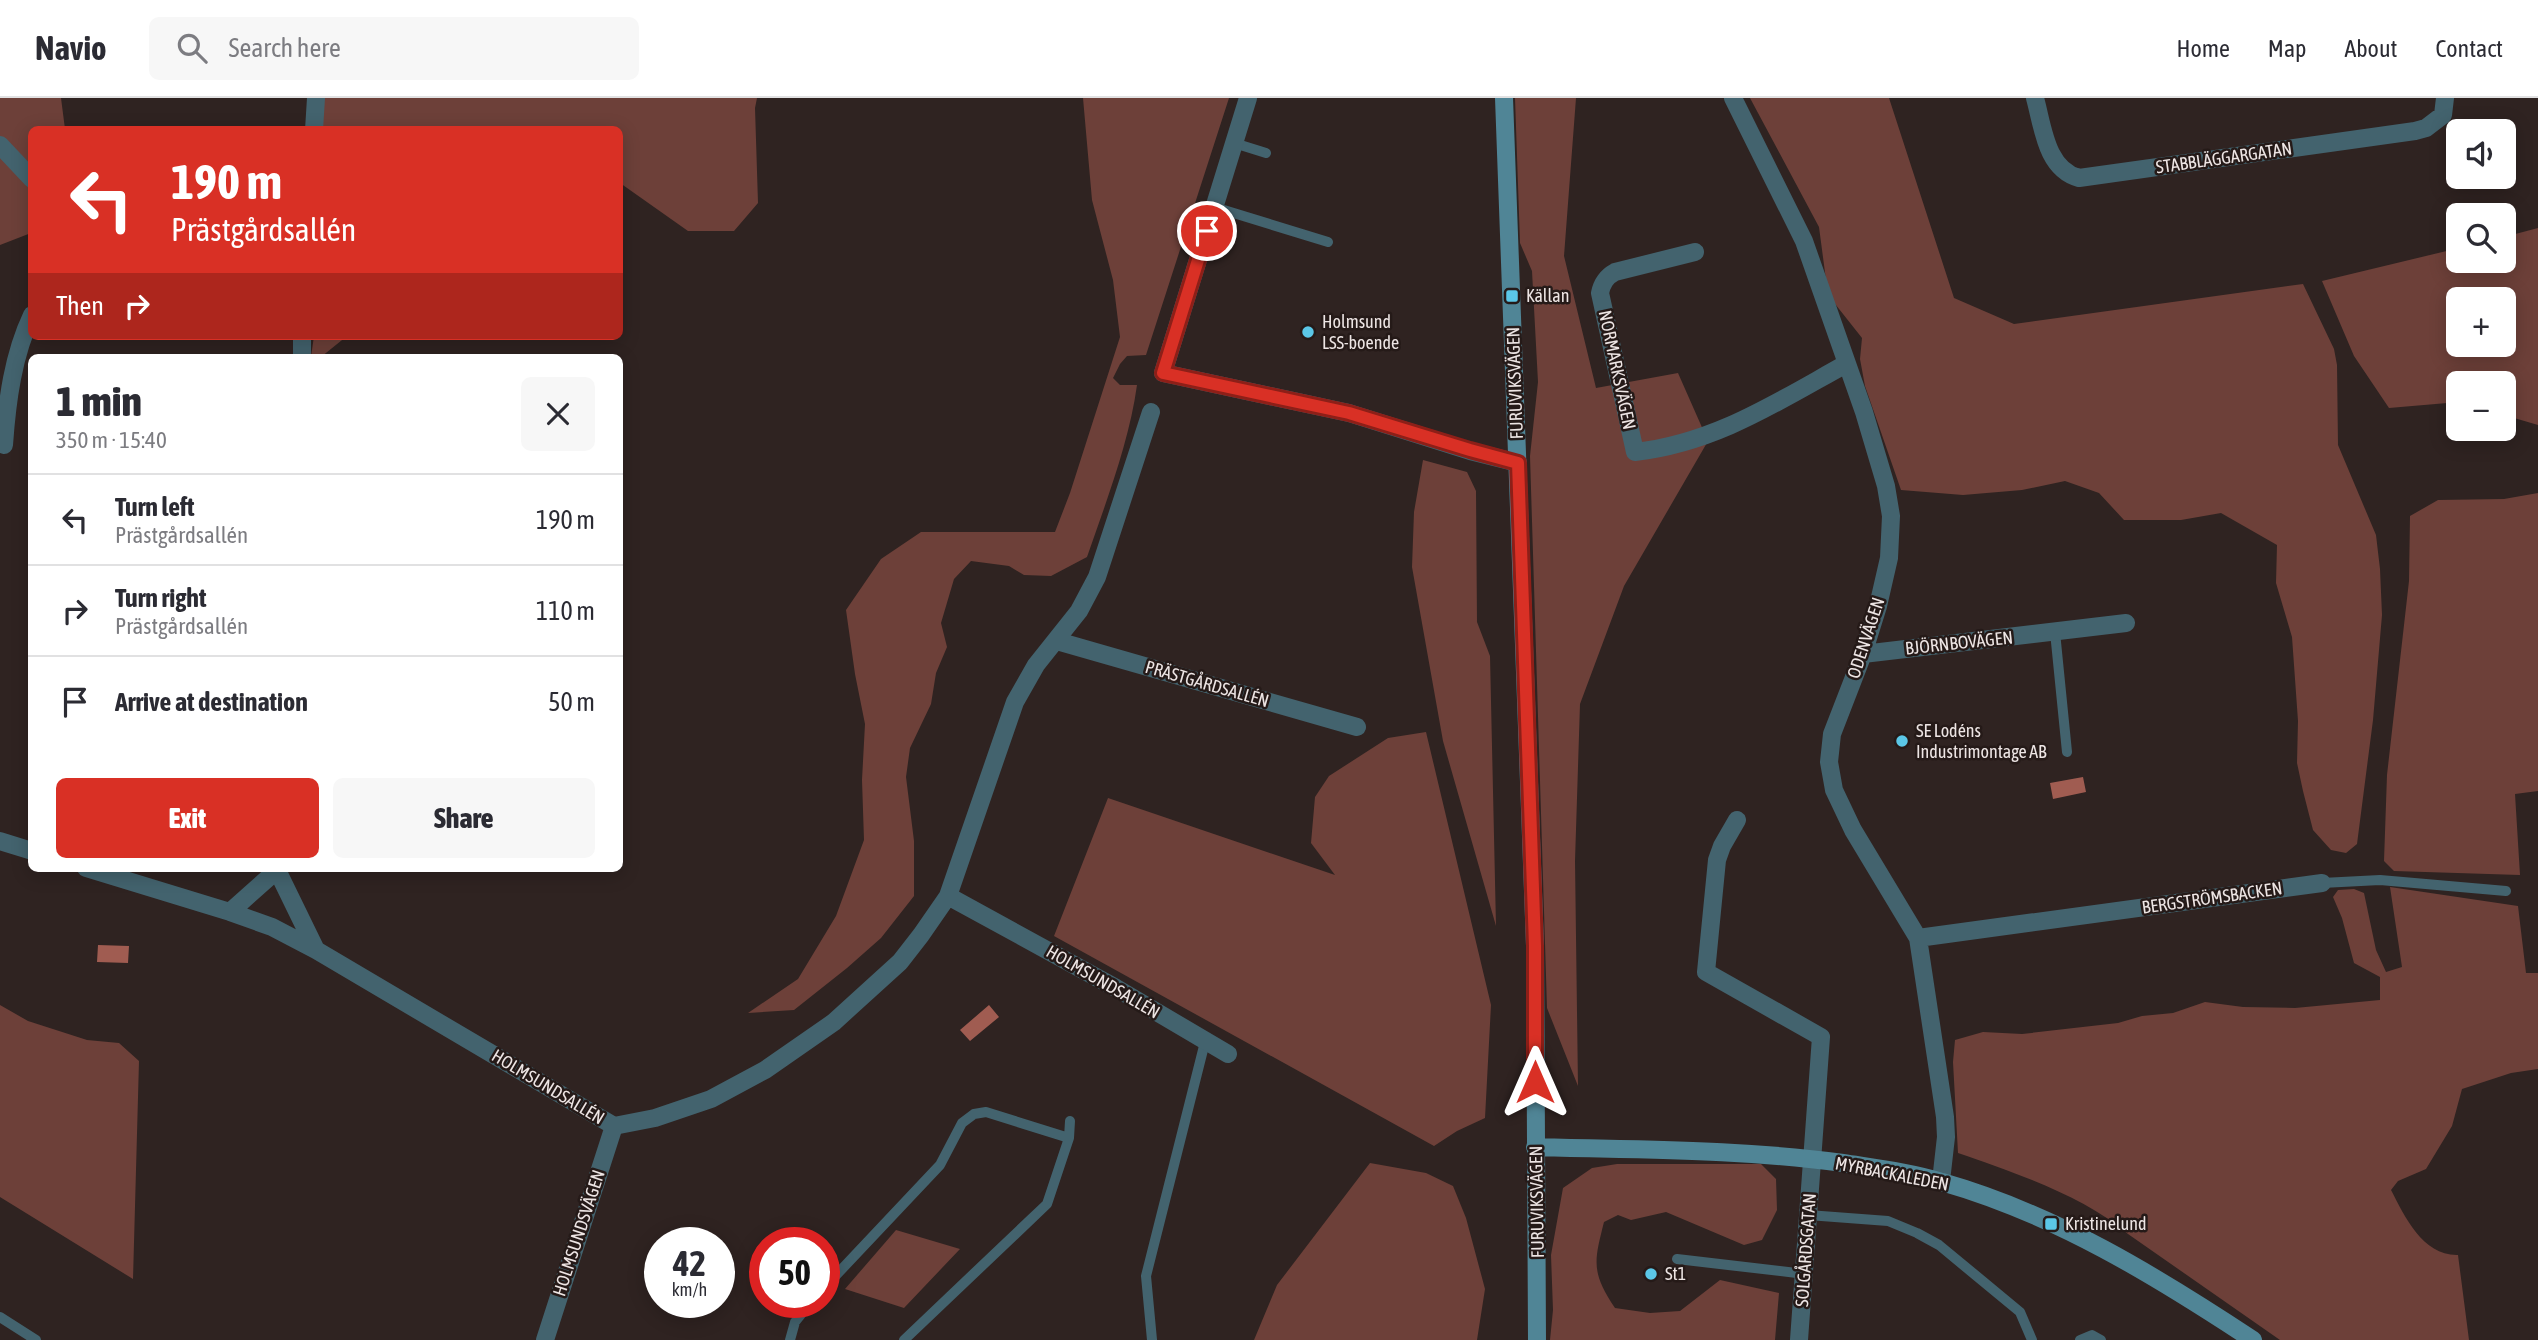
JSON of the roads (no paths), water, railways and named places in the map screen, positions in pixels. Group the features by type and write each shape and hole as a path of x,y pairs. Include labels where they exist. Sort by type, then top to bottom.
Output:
{"main road":[{"name":"FURUVIKSVÄGEN","path":"1504,98 1534,933 1537,1340"},
{"name":"MYRBACKALEDEN","path":"1535,1147 1751,1153 1871,1167 1941,1181 2016,1209 2105,1250 2160,1280 2253,1340"}],"street":[{"path":"314,126 316,98"},
{"path":"1248,98 1163,373 1349,413 1518,463"},
{"name":"ODENVÄGEN","path":"1733,98 1804,241 1881,465 1891,516 1889,558 1878,606 1863,654 1832,734 1830,773 1853,830 1918,938 1945,1117 1946,1138 1941,1181"},
{"name":"STABBLÄGGARGATAN","path":"2035,98 2053,159 2064,172 2079,178 2415,131 2426,128 2442,115 2445,98"},
{"path":"0,145 28,175"},
{"name":"NORMARKSVÄGEN","path":"1695,252 1615,272 1609,275 1602,285 1600,293 1634,452 1687,443 1731,427 1846,365"},
{"path":"4,445 3,413 28,327"},
{"path":"948,896 1015,702 1036,665 1079,611 1097,577 1151,412"},
{"name":"BJÖRNBOVÄGEN","path":"1863,654 2126,623"},
{"name":"PRÄSTGÅRDSALLÉN","path":"1057,640 1357,727"},
{"name":"SOLGÅRDSGATAN","path":"1737,820 1717,860 1706,972 1821,1037 1800,1340"},
{"path":"0,841 28,850"},
{"name":"HOLMSUNDSALLÉN","path":"99,872 272,927 316,950 614,1126 655,1118 711,1099 756,1076 805,1045 900,962 948,896 1116,988 1228,1054"},
{"path":"230,912 274,872"},
{"path":"278,872 316,950"},
{"name":"BERGSTRÖMSBACKEN","path":"1918,938 2322,883"},
{"name":"HOLMSUNDSVÄGEN","path":"545,1340 614,1126"}],"lane":[{"path":"1234,143 1266,153"},
{"path":"1214,207 1328,242"},
{"path":"2055,632 2067,752"},
{"name":"BERGSTRÖMSBACKEN","path":"2322,883 2380,880 2506,891"},
{"path":"1152,1340 1146,1276 1205,1042"},
{"path":"840,1271 940,1166 962,1123 974,1114 993,1114 1069,1138"},
{"path":"904,1340 1047,1204 1069,1138 1070,1121"},
{"path":"1808,1215 1888,1221 1917,1233 1938,1245 2020,1312 2032,1340"},
{"path":"1677,1259 1805,1274"},
{"path":"0,1317 36,1340"},
{"path":"790,1340 798,1318"},
{"path":"2080,1340 2092,1335 2101,1340"}],"place":[{"name":"Källan","path":"1512,296"},
{"name":"Holmsund LSS-boende","path":"1308,332"},
{"name":"SE Lodéns Industrimontage AB","path":"1902,741"},
{"name":"Kristinelund","path":"2051,1224"},
{"name":"St1","path":"1651,1274"}]}
